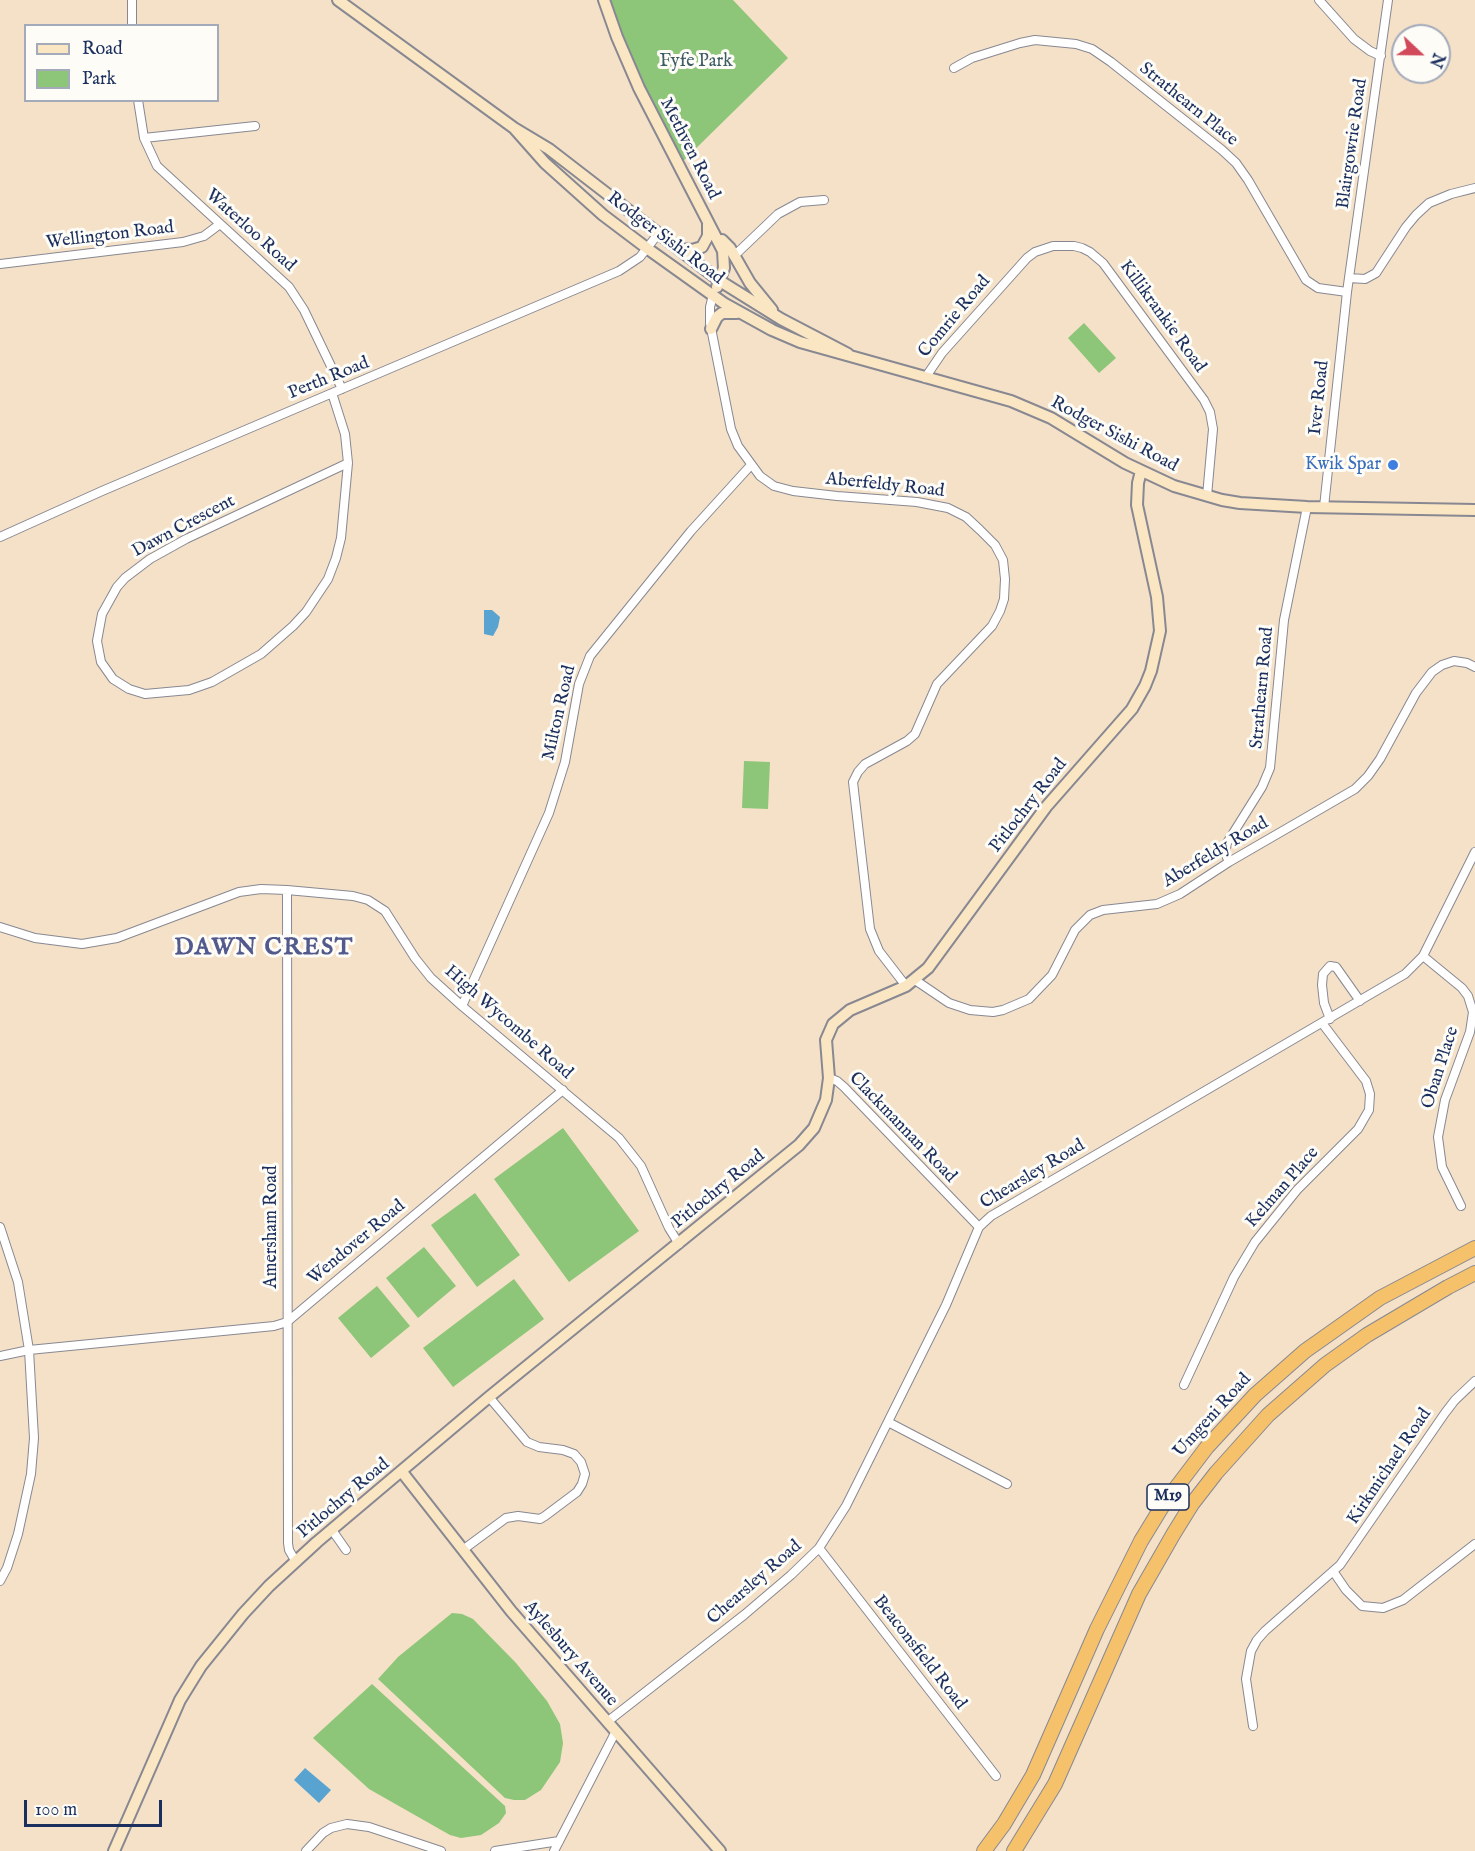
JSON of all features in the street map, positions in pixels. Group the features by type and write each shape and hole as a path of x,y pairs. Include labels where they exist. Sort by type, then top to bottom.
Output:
{"highway":[{"name":"Umgeni Road","path":"984,1851 1019,1800 1032,1775 1097,1629 1141,1541 1163,1505 1207,1447 1255,1395 1313,1345 1380,1298 1475,1248"},
{"name":"M19","path":"1014,1851 1055,1784 1144,1586 1192,1504 1216,1473 1268,1415 1325,1365 1367,1335 1448,1287 1475,1274"}],"street":[{"path":"132,0 132,24"},
{"name":"Rodger Sishi Road","path":"338,0 514,128 549,149 720,281 777,316 851,356"},
{"name":"Methven Road","path":"604,0 639,88 724,256 724,268 720,281"},
{"path":"1318,0 1354,39 1380,56"},
{"name":"Blairgowrie Road","path":"1347,292 1388,0"},
{"name":"Strathearn Place","path":"954,68 972,58 1035,40 1076,44 1092,50 1111,62 1236,163 1306,280 1317,288 1347,292"},
{"name":"Waterloo Road","path":"138,102 144,138 157,166 279,277 297,298 342,389"},
{"path":"144,138 255,126"},
{"name":"Rodger Sishi Road","path":"514,128 545,163 603,215 648,249 713,296 743,314 800,342 1011,401 1051,418 1141,471 1174,486 1207,496 1240,503 1307,507 1475,510"},
{"path":"1349,278 1365,279 1376,273 1411,221 1429,203 1475,188"},
{"path":"734,256 778,214 800,202 824,200"},
{"name":"Wellington Road","path":"0,264 183,242 204,236 220,224"},
{"path":"679,249 692,250 702,247 711,227 730,248 750,283 777,316"},
{"name":"Perth Road","path":"0,537 102,491 619,271 634,263 648,249 658,234"},
{"name":"Killikrankie Road","path":"1009,276 1035,252 1053,246 1082,248 1103,263 1207,406 1213,429 1207,496"},
{"name":"Comrie Road","path":"925,378 942,353 1009,276"},
{"path":"713,296 720,281"},
{"name":"Iver Road","path":"1324,507 1347,292"},
{"name":"Aberfeldy Road","path":"713,296 710,307 711,329 731,429 734,438 760,476 774,486 793,491 917,502 948,508 966,517 995,544 1003,560 1004,599 992,626 937,684 915,734 907,741 865,764 853,782 870,929 879,951 910,983 940,999 959,1008 981,1012 1010,1008 1029,999 1045,984 1075,930 1090,915 1103,910 1147,906 1166,901 1355,789 1373,770 1416,693 1432,672 1454,661 1475,667"},
{"path":"711,329 717,317 722,313 730,311 743,314"},
{"name":"Dawn Crescent","path":"333,393 345,434 348,463 341,538 336,558 321,592 293,627 261,654 212,682 179,691 145,694 129,689 113,680 101,662 97,641 102,614 117,587 125,578 150,558 186,539 348,463"},
{"name":"Milton Road","path":"462,1006 549,813 565,762 579,684 590,656 692,531 751,465"},
{"name":"Pitlochry Road","path":"114,1851 151,1764 190,1683 243,1614 268,1586 489,1397 806,1138 822,1111 829,1078 826,1040 833,1024 850,1010 910,983 935,959 1046,807 1132,709 1145,686 1156,655 1160,631 1157,597 1137,505 1141,471"},
{"name":"Strathearn Road","path":"1229,862 1225,853 1227,843 1262,787 1270,768 1284,620 1307,507"},
{"name":"Chearsley Road","path":"607,1722 744,1615 819,1548 846,1506 888,1422 946,1305 979,1227 997,1213 1405,974 1423,956 1475,852"},
{"name":"High Wycombe Road","path":"0,927 49,941 72,944 93,943 117,938 239,892 261,889 287,890 353,896 368,900 380,906 392,920 422,968 462,1006 610,1130 634,1156 679,1244"},
{"name":"Amersham Road","path":"287,890 288,1543 296,1562"},
{"name":"Oban Place","path":"1423,956 1462,988 1468,996 1473,1012 1470,1032 1445,1100 1438,1137 1442,1167 1461,1206"},
{"path":"1330,1019 1324,1002 1322,985 1323,974 1330,966 1336,967 1360,1001"},
{"name":"Kelman Place","path":"1184,1385 1234,1277 1249,1251 1297,1190 1358,1129 1369,1110 1370,1094 1366,1081 1322,1023"},
{"name":"Clackmannan Road","path":"829,1078 840,1082 979,1227"},
{"name":"Wendover Road","path":"0,1356 29,1350 274,1326 287,1322 563,1090"},
{"path":"0,1227 18,1282 29,1350 34,1415 34,1458 18,1534 7,1568 0,1581"},
{"name":"Kirkmichael Road","path":"1253,1726 1249,1712 1246,1679 1251,1651 1265,1630 1333,1571 1350,1553 1445,1413 1475,1381"},
{"path":"464,1549 501,1519 510,1516 533,1519 545,1516 577,1492 585,1474 581,1462 574,1454 539,1447 527,1442 489,1397"},
{"path":"888,1422 1007,1484"},
{"name":"Aylesbury Avenue","path":"402,1472 511,1611 720,1851"},
{"path":"332,1530 346,1550"},
{"path":"1333,1571 1346,1590 1362,1606 1383,1608 1403,1600 1475,1544"},
{"name":"Beaconsfield Road","path":"819,1548 996,1776"},
{"path":"554,1851 615,1732"},
{"path":"306,1851 323,1833 331,1828 347,1824 369,1827 441,1851"},
{"path":"495,1851 559,1841"}],"green space":[{"name":"Fyfe Park","path":"605,0 733,0 788,58 679,165"},
{"path":"1084,323 1116,358 1099,373 1068,338"},
{"path":"744,761 770,762 768,809 742,808"},
{"path":"563,1128 639,1231 569,1282 494,1179"},
{"path":"475,1193 520,1255 477,1287 431,1225"},
{"path":"424,1247 456,1286 418,1318 386,1278"},
{"path":"514,1279 544,1319 453,1387 423,1348"},
{"path":"377,1286 410,1326 371,1358 338,1318"},
{"path":"452,1613 473,1619 516,1663 547,1701 560,1724 563,1743 560,1762 541,1790 525,1800 505,1798 378,1679 398,1657"},
{"path":"372,1684 505,1806 506,1813 499,1823 481,1835 461,1838 450,1835 369,1789 313,1738"}],"water":[{"path":"484,610 492,610 500,617 493,636 484,634"},
{"path":"305,1768 331,1790 319,1803 294,1780"}],"place":[{"name":"Kwik Spar","path":"1393,465"}],"district":[{"name":"DAWN CREST","path":"264,949"}]}
